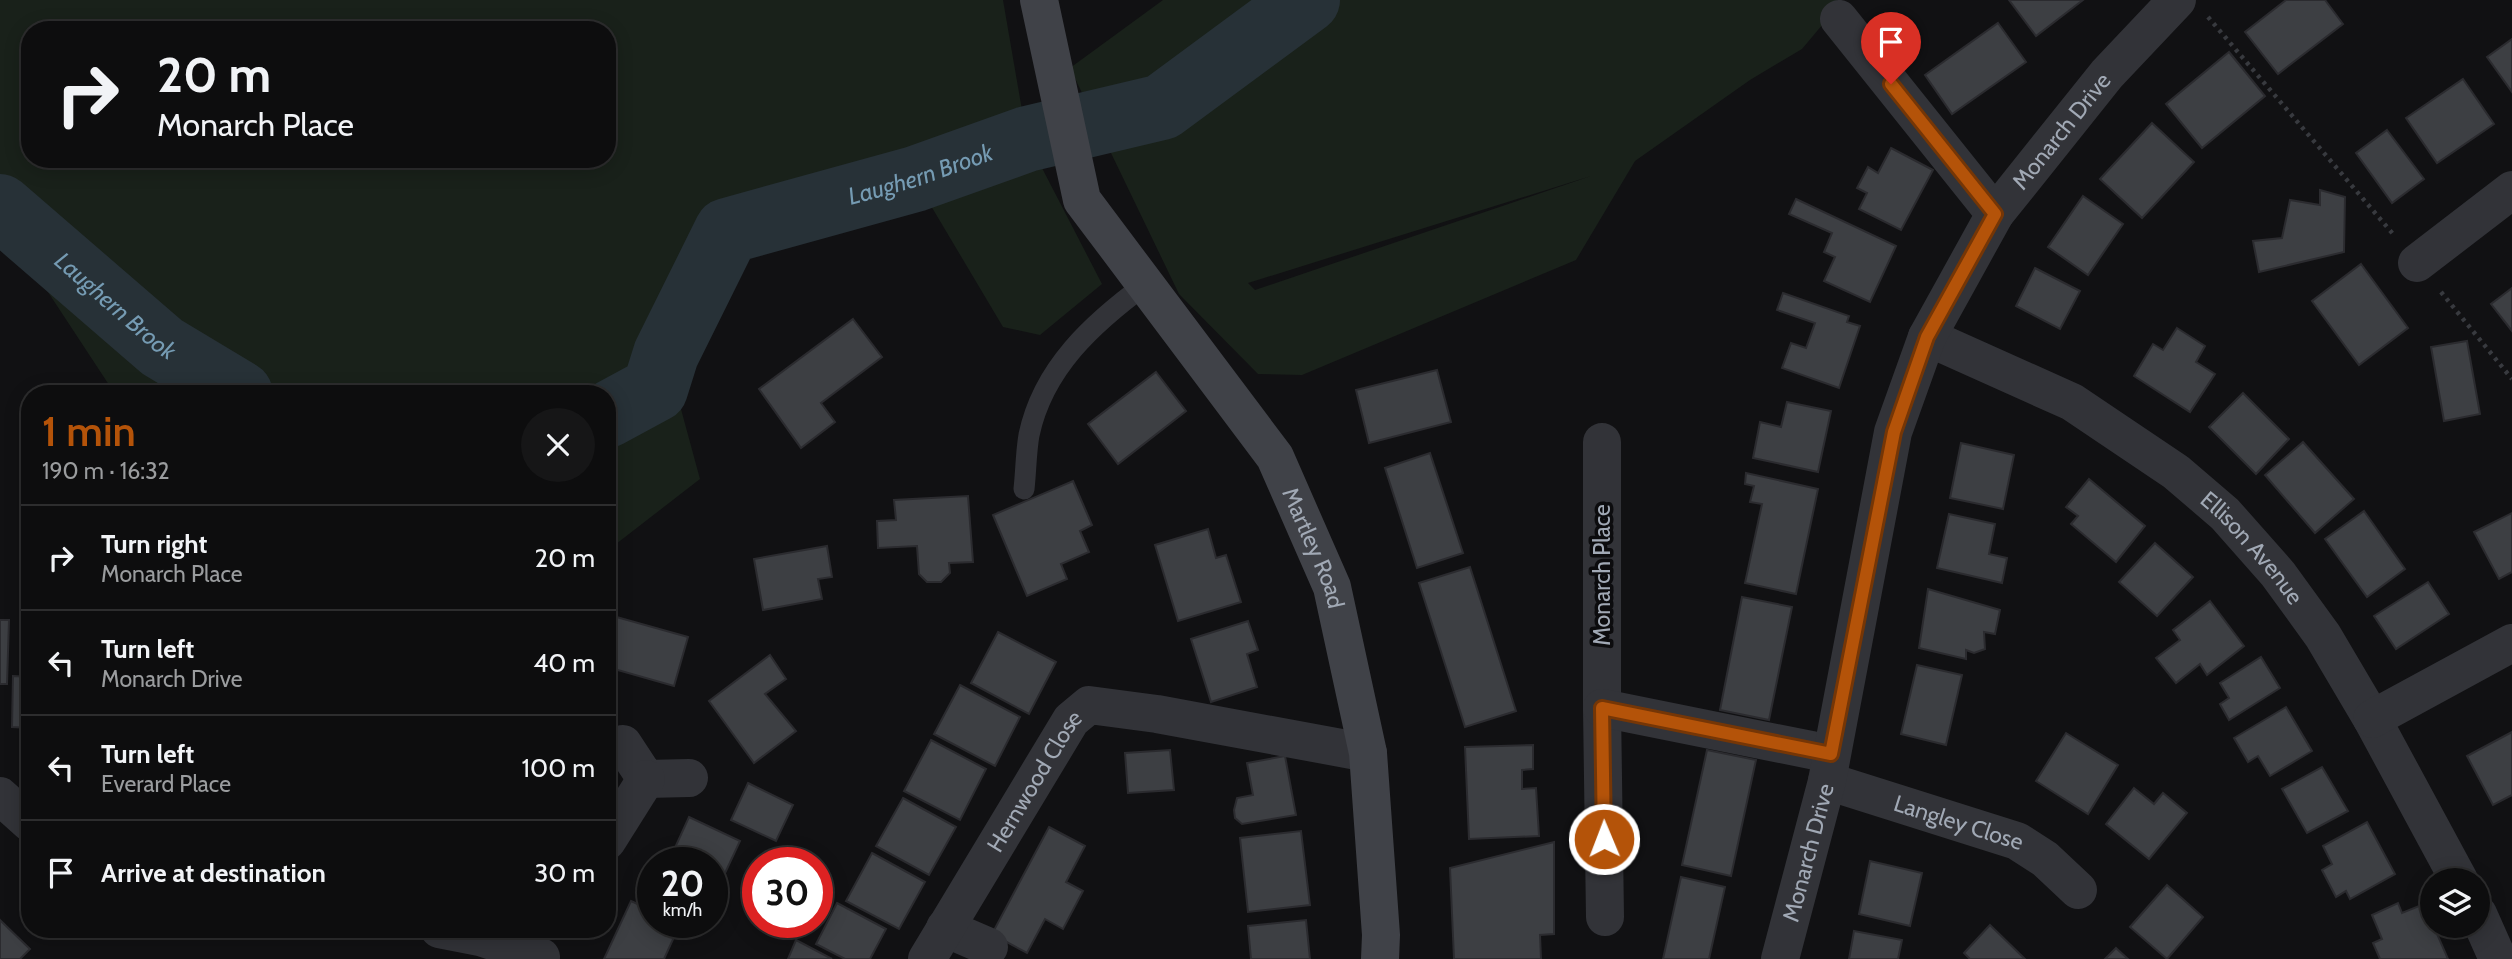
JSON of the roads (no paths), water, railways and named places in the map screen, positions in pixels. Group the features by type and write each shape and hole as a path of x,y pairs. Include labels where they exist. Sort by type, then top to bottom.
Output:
{"main road":[{"name":"Martley Road","path":"1039,0 1082,200 1275,457 1332,587 1368,752 1381,935 1380,959"}],"street":[{"name":"Monarch Drive","path":"1780,959 1829,767 1894,432 1927,337 1995,214 2107,74 2190,5"},
{"path":"1839,19 1995,214"},
{"path":"2417,263 2512,190"},
{"name":"Ellison Avenue","path":"1927,337 2072,402 2176,472 2225,514 2278,574 2323,636 2372,719 2453,868"},
{"name":"Monarch Place","path":"1602,442 1605,917"},
{"path":"2372,719 2512,643"},
{"name":"Hernwood Close","path":"936,944 1071,720 1089,705 1157,714 1368,752"},
{"path":"1602,708 1829,767"},
{"path":"622,744 646,779"},
{"name":"Langley Close","path":"1829,767 2017,841 2045,859 2078,890"},
{"path":"646,779 690,778"},
{"path":"616,827 646,779"},
{"path":"0,796 21,815"},
{"path":"486,938 546,948"},
{"path":"2489,938 2498,959"},
{"path":"936,944 989,947"}],"lane":[{"path":"1024,489 1029,436 1042,393 1058,365 1121,302 1146,284"}],"waterway":[{"name":"Laughern Brook","path":"616,410 655,389 666,354 727,231 915,179 1027,139 1162,107 1307,0"},
{"name":"Laughern Brook","path":"0,207 162,347 225,385"}]}
